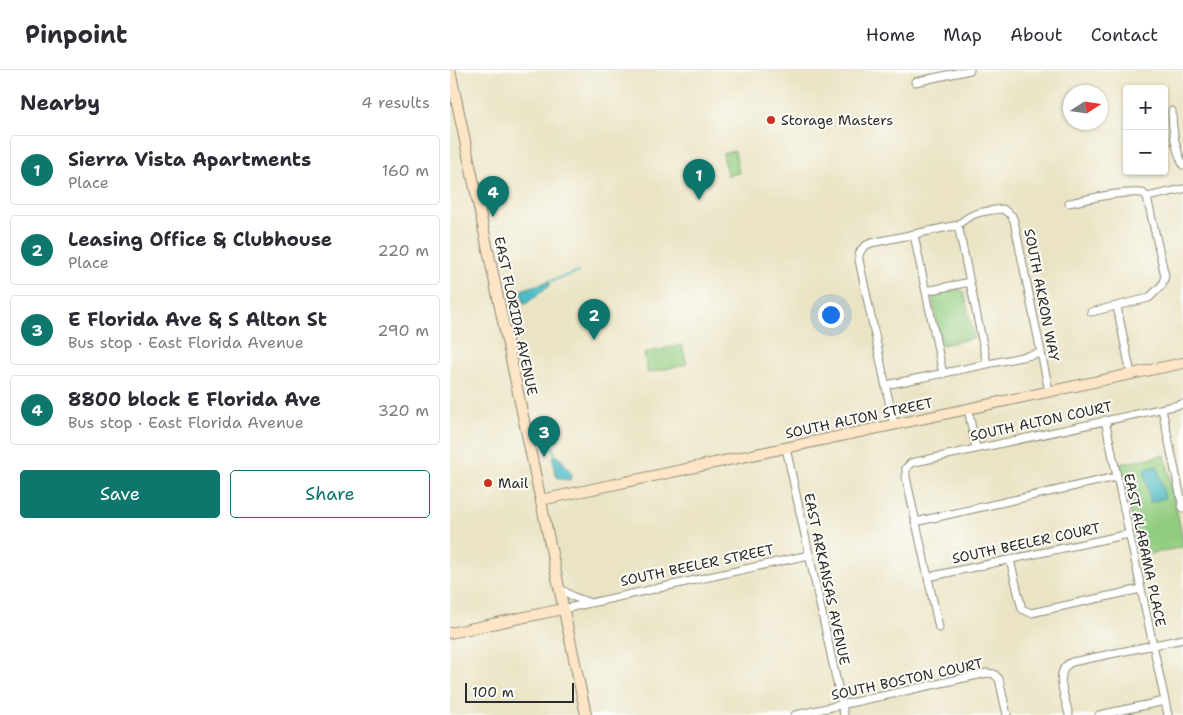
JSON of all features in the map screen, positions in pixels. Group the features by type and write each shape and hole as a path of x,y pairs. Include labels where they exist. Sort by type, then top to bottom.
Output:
{"street":[{"name":"EAST FLORIDA AVENUE","path":"450,70 586,715"},
{"path":"915,82 970,70"},
{"path":"1172,111 1172,128 1176,149 1183,165"},
{"path":"1147,197 1183,189"},
{"path":"1069,203 1092,198 1143,193 1147,197 1165,276 1162,285 1149,298 1091,312"},
{"name":"SOUTH AKRON WAY","path":"894,425 858,255 866,245 958,225 967,217 993,210 1003,209 1012,216 1049,392"},
{"path":"958,225 987,364"},
{"path":"914,235 942,374"},
{"path":"926,290 970,282"},
{"path":"1117,307 1131,374"},
{"path":"886,385 1041,353"},
{"name":"SOUTH ALTON STREET","path":"541,500 1183,363"},
{"name":"SOUTH ALTON COURT","path":"915,522 906,477 906,468 912,463 1183,404"},
{"path":"968,409 976,448"},
{"path":"1162,409 1183,508"},
{"name":"EAST ALABAMA PLACE","path":"1105,420 1168,715"},
{"name":"EAST ARKANSAS AVENUE","path":"786,448 844,715"},
{"path":"940,628 915,522 1116,477"},
{"name":"SOUTH BEELER COURT","path":"928,577 1129,534"},
{"name":"SOUTH BEELER STREET","path":"450,633 810,555"},
{"path":"1010,560 1022,609 1031,613 1141,590"},
{"path":"559,588 574,598 591,603"},
{"path":"1069,715 1061,679 1061,672 1064,667 1072,662 1183,639"},
{"name":"SOUTH BOSTON COURT","path":"795,715 981,674 994,674 1000,682 1007,715"},
{"path":"1099,715 1165,701"}],"green space":[{"path":"735,151 739,173 727,175 723,153"},
{"path":"960,289 964,292 974,338 942,345 932,299 935,294"},
{"path":"682,345 687,364 648,373 644,353"},
{"path":"1165,455 1183,547 1140,556 1120,464"}],"water":[{"path":"549,281 550,285 524,304 521,290"},
{"path":"555,455 560,458 572,474 570,480 557,477 554,469 553,457"},
{"path":"1157,466 1165,498 1150,502 1144,469"}],"waterway":[{"path":"550,281 578,272"},
{"path":"550,436 555,455"}],"place":[{"name":"Storage Masters","path":"771,120"},
{"name":"Sierra Vista Apartments","path":"699,200"},
{"name":"8800 block E Florida Ave","path":"493,217"},
{"name":"Leasing Office & Clubhouse","path":"594,340"},
{"name":"E Florida Ave & S Alton St","path":"544,457"},
{"name":"Mail","path":"488,483"}]}
